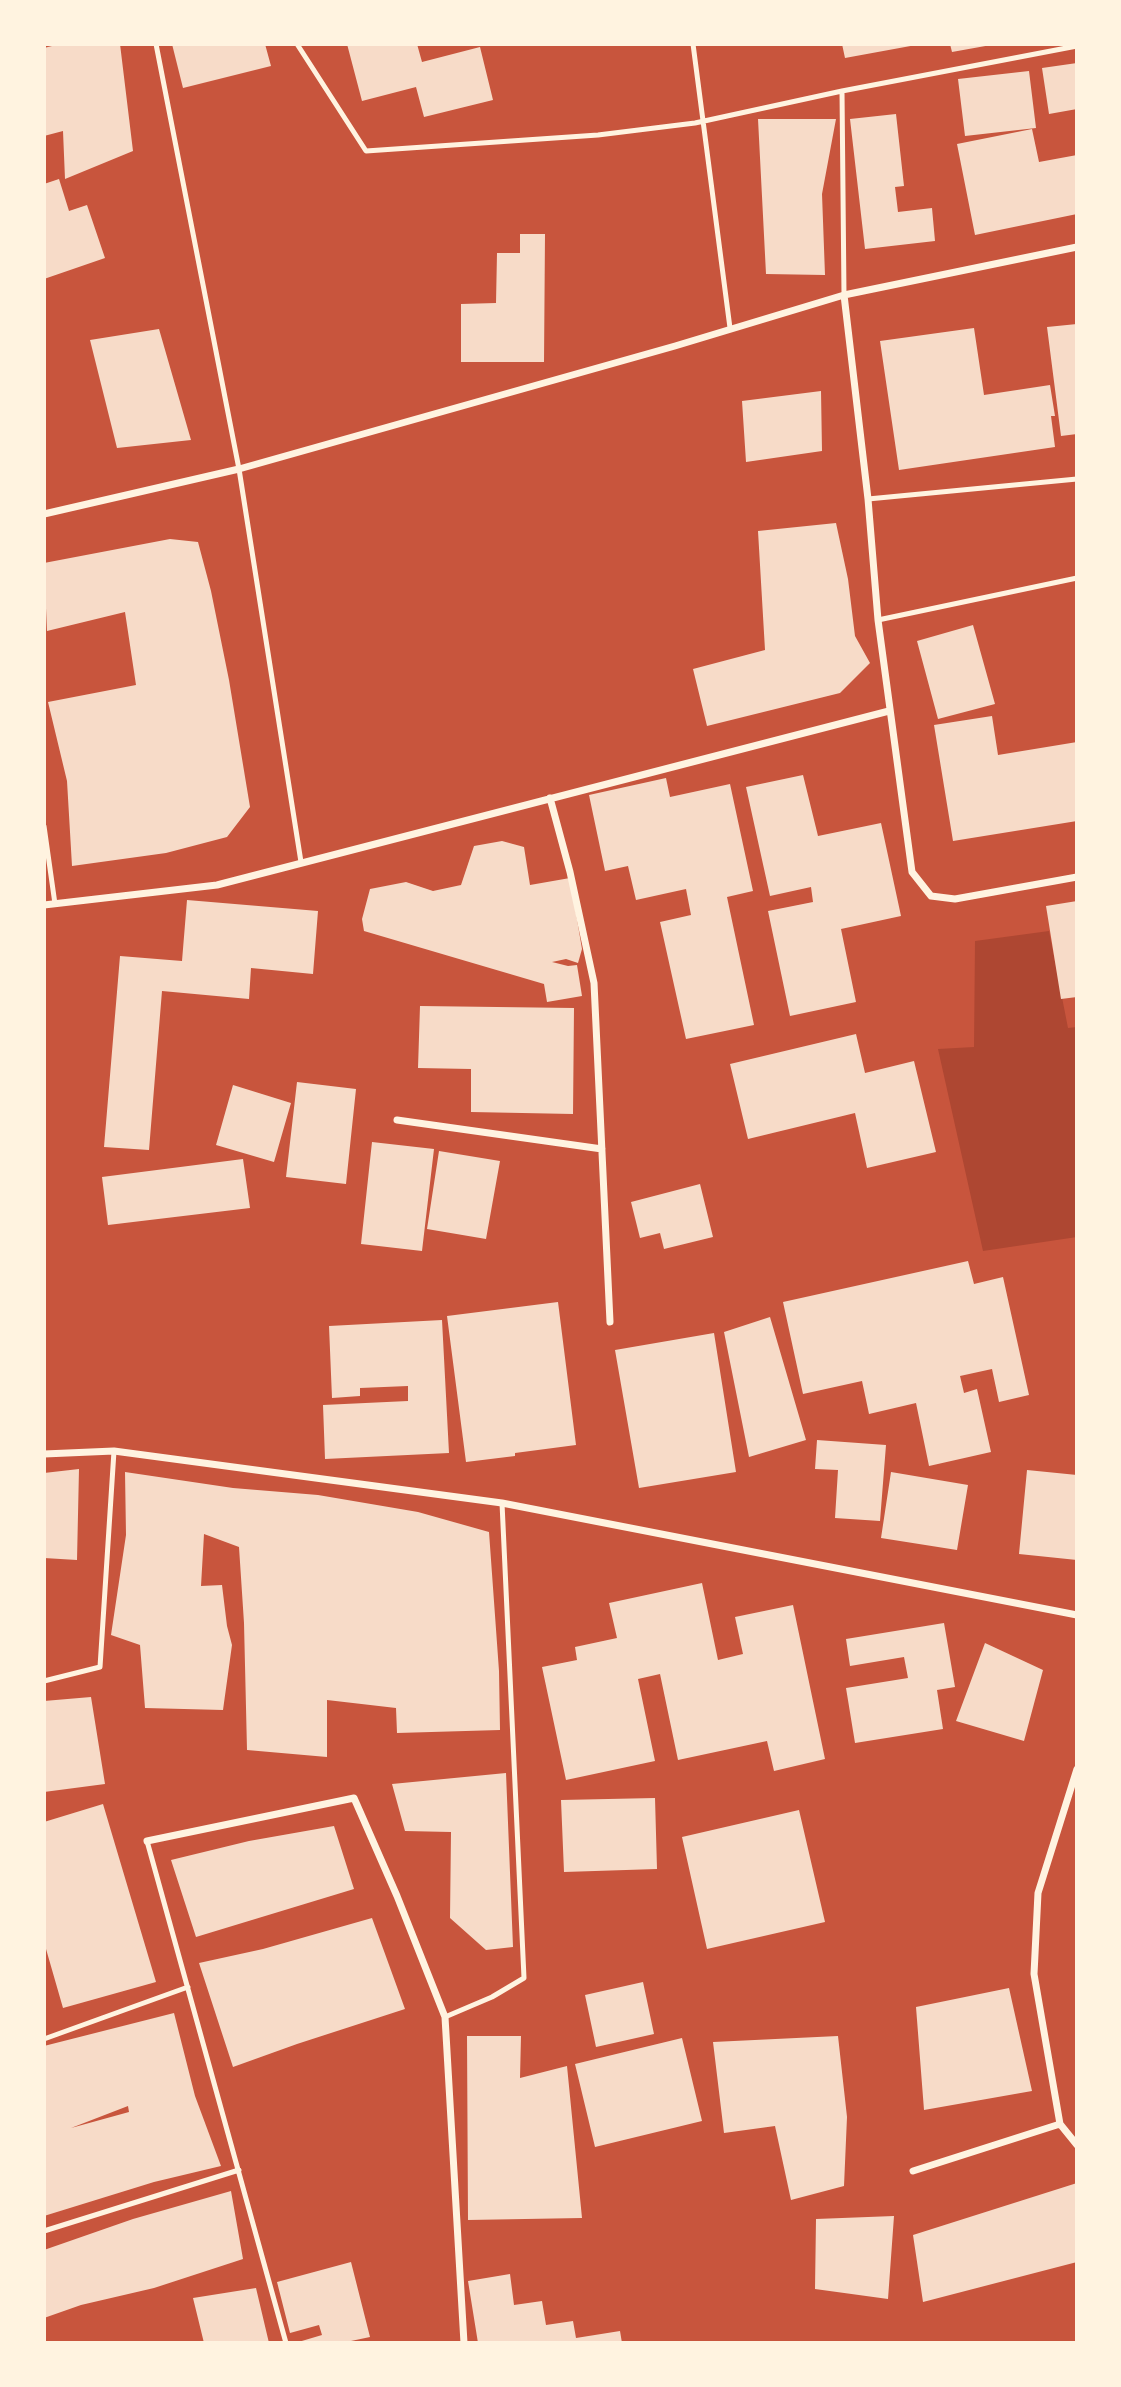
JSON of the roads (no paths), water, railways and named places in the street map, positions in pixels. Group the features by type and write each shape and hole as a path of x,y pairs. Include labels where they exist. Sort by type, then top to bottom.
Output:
{"street":[{"path":"44,514 239,469 844,295 1077,247"},
{"path":"844,295 868,499 878,620 912,872 931,896 955,899 1077,877"},
{"path":"44,905 217,885 889,711"},
{"path":"550,798 570,872 594,983 610,1322"},
{"path":"397,1120 602,1149"},
{"path":"44,1454 114,1451 502,1503 1077,1615"},
{"path":"1077,1769 1038,1893 1034,1974 1060,2124 1077,2146"},
{"path":"148,1841 354,1798 397,1896 445,2017 464,2343"},
{"path":"914,2171 1060,2124"}],"lane":[{"path":"156,44 239,469 301,862"},
{"path":"297,44 366,151 598,135 702,121 1077,46"},
{"path":"693,44 730,328"},
{"path":"842,91 844,295"},
{"path":"868,499 1077,479"},
{"path":"878,620 1077,578"},
{"path":"44,826 55,904"},
{"path":"44,1681 100,1667 114,1451"},
{"path":"445,2017 492,1997 524,1978 502,1503"},
{"path":"148,1841 286,2343"},
{"path":"44,2039 188,1987"},
{"path":"44,2231 239,2170"}]}
